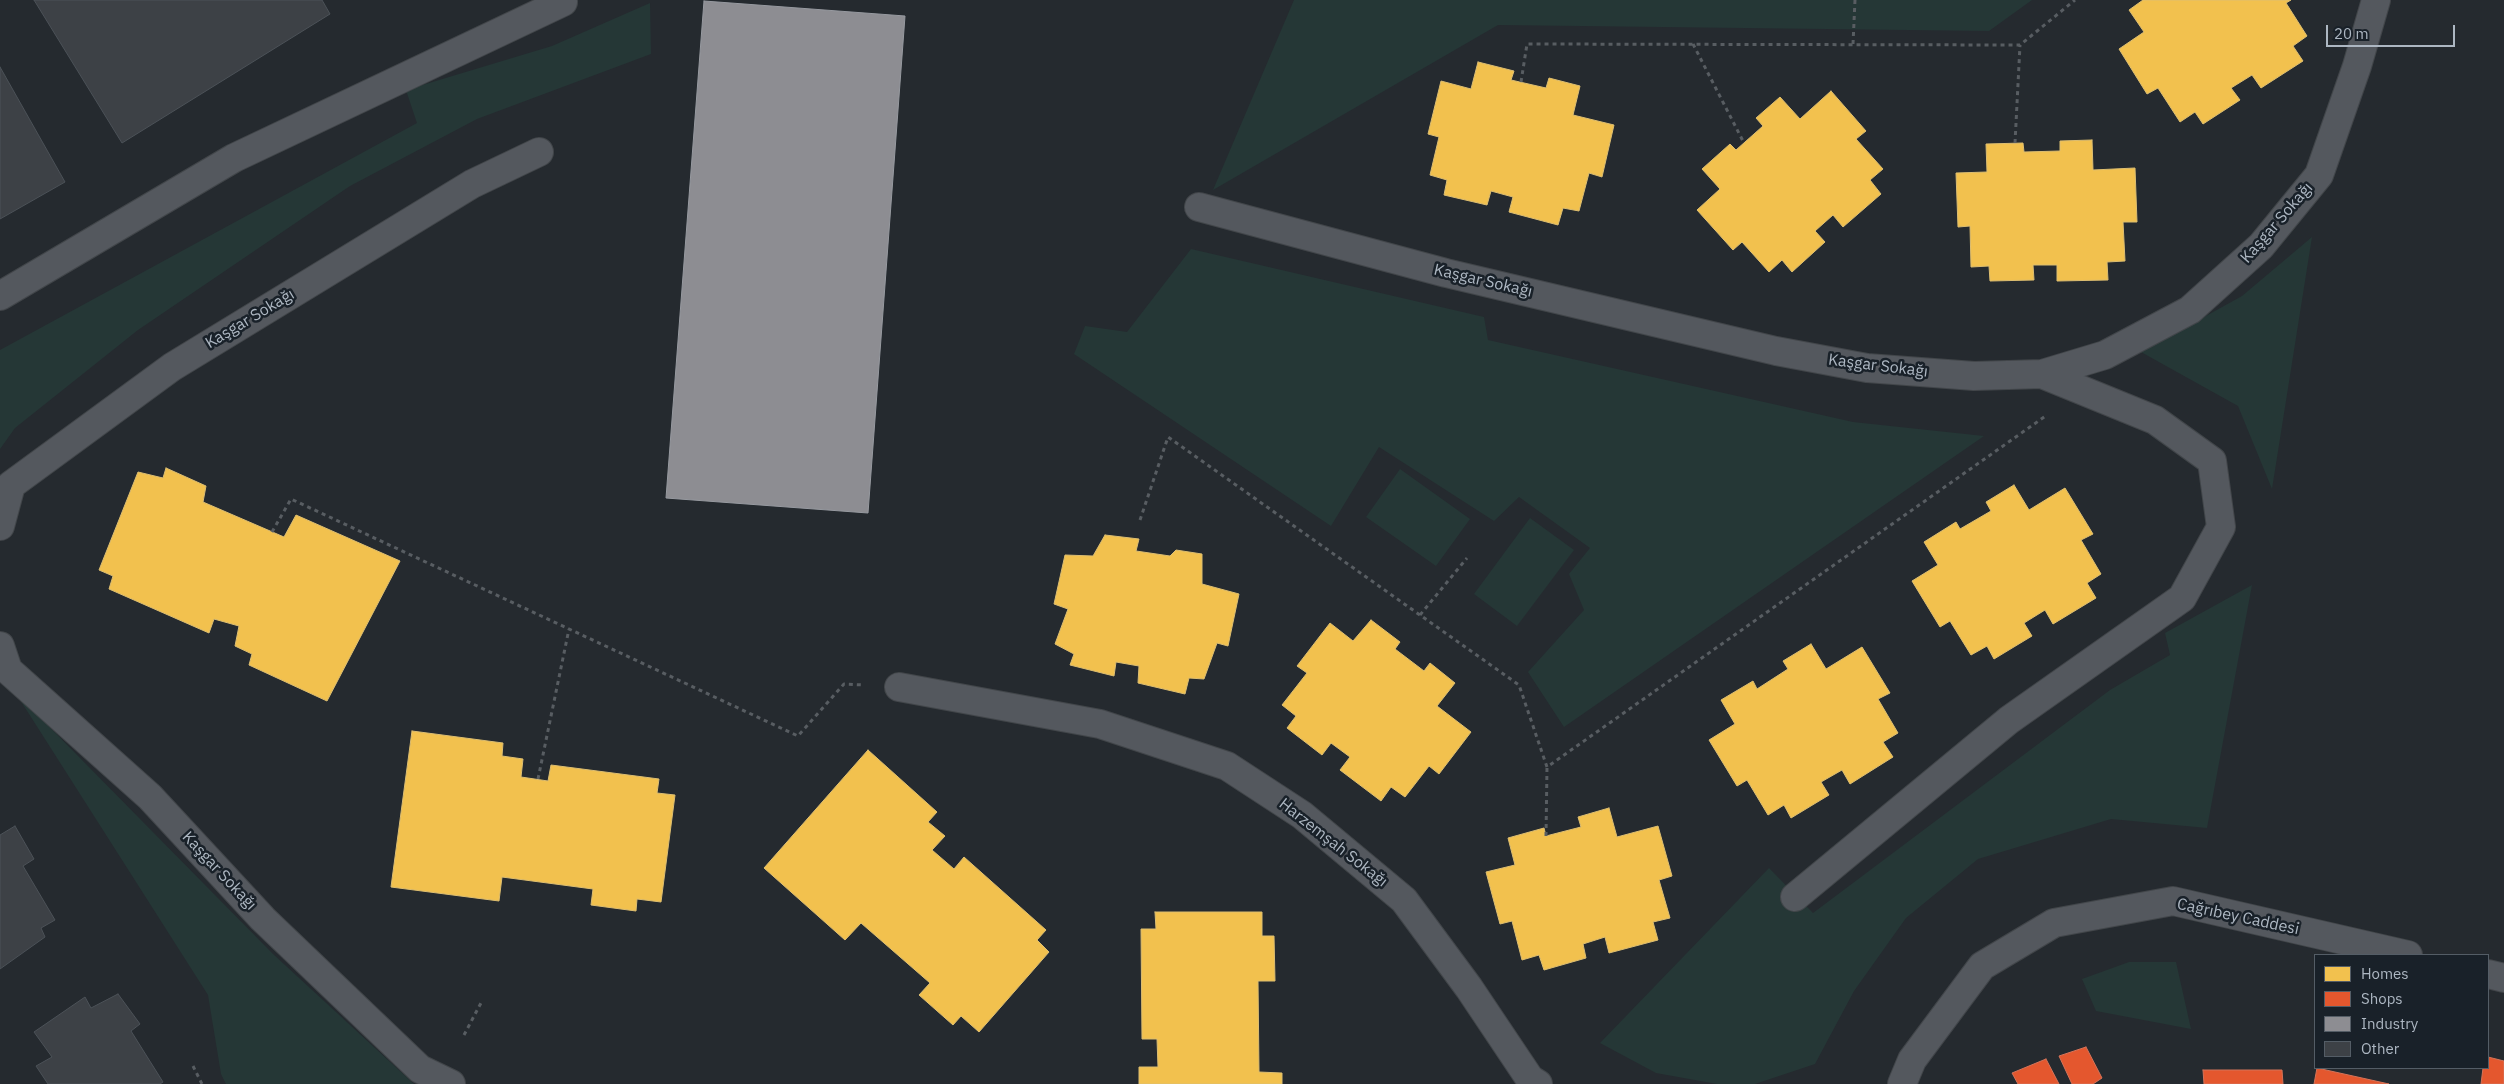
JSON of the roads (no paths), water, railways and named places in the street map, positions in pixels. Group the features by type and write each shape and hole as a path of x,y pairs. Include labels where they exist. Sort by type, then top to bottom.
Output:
{"street":[{"name":"Kaşgar Sokağı","path":"1199,207 1446,273 1776,351 1867,368 1974,376 2042,374 2105,354 2190,310 2261,246 2319,175 2357,66 2376,0"},
{"path":"0,296 234,158 562,2"},
{"name":"Kaşgar Sokağı","path":"0,526 11,485 172,367 472,184 539,152"},
{"path":"1795,897 2009,720 2182,598 2221,527 2212,461 2155,420 2042,374"},
{"name":"Kaşgar Sokağı","path":"0,646 8,670 150,798 263,919 420,1069 451,1084"},
{"name":"Harzemşah Sokağı","path":"899,687 1100,724 1227,766 1302,815 1404,900 1469,988 1530,1079 1538,1084"},
{"name":"Cağrıbey Caddesi","path":"1902,1084 1912,1060 1982,966 2054,923 2173,901 2404,954"},
{"path":"2489,974 2504,978"}]}
